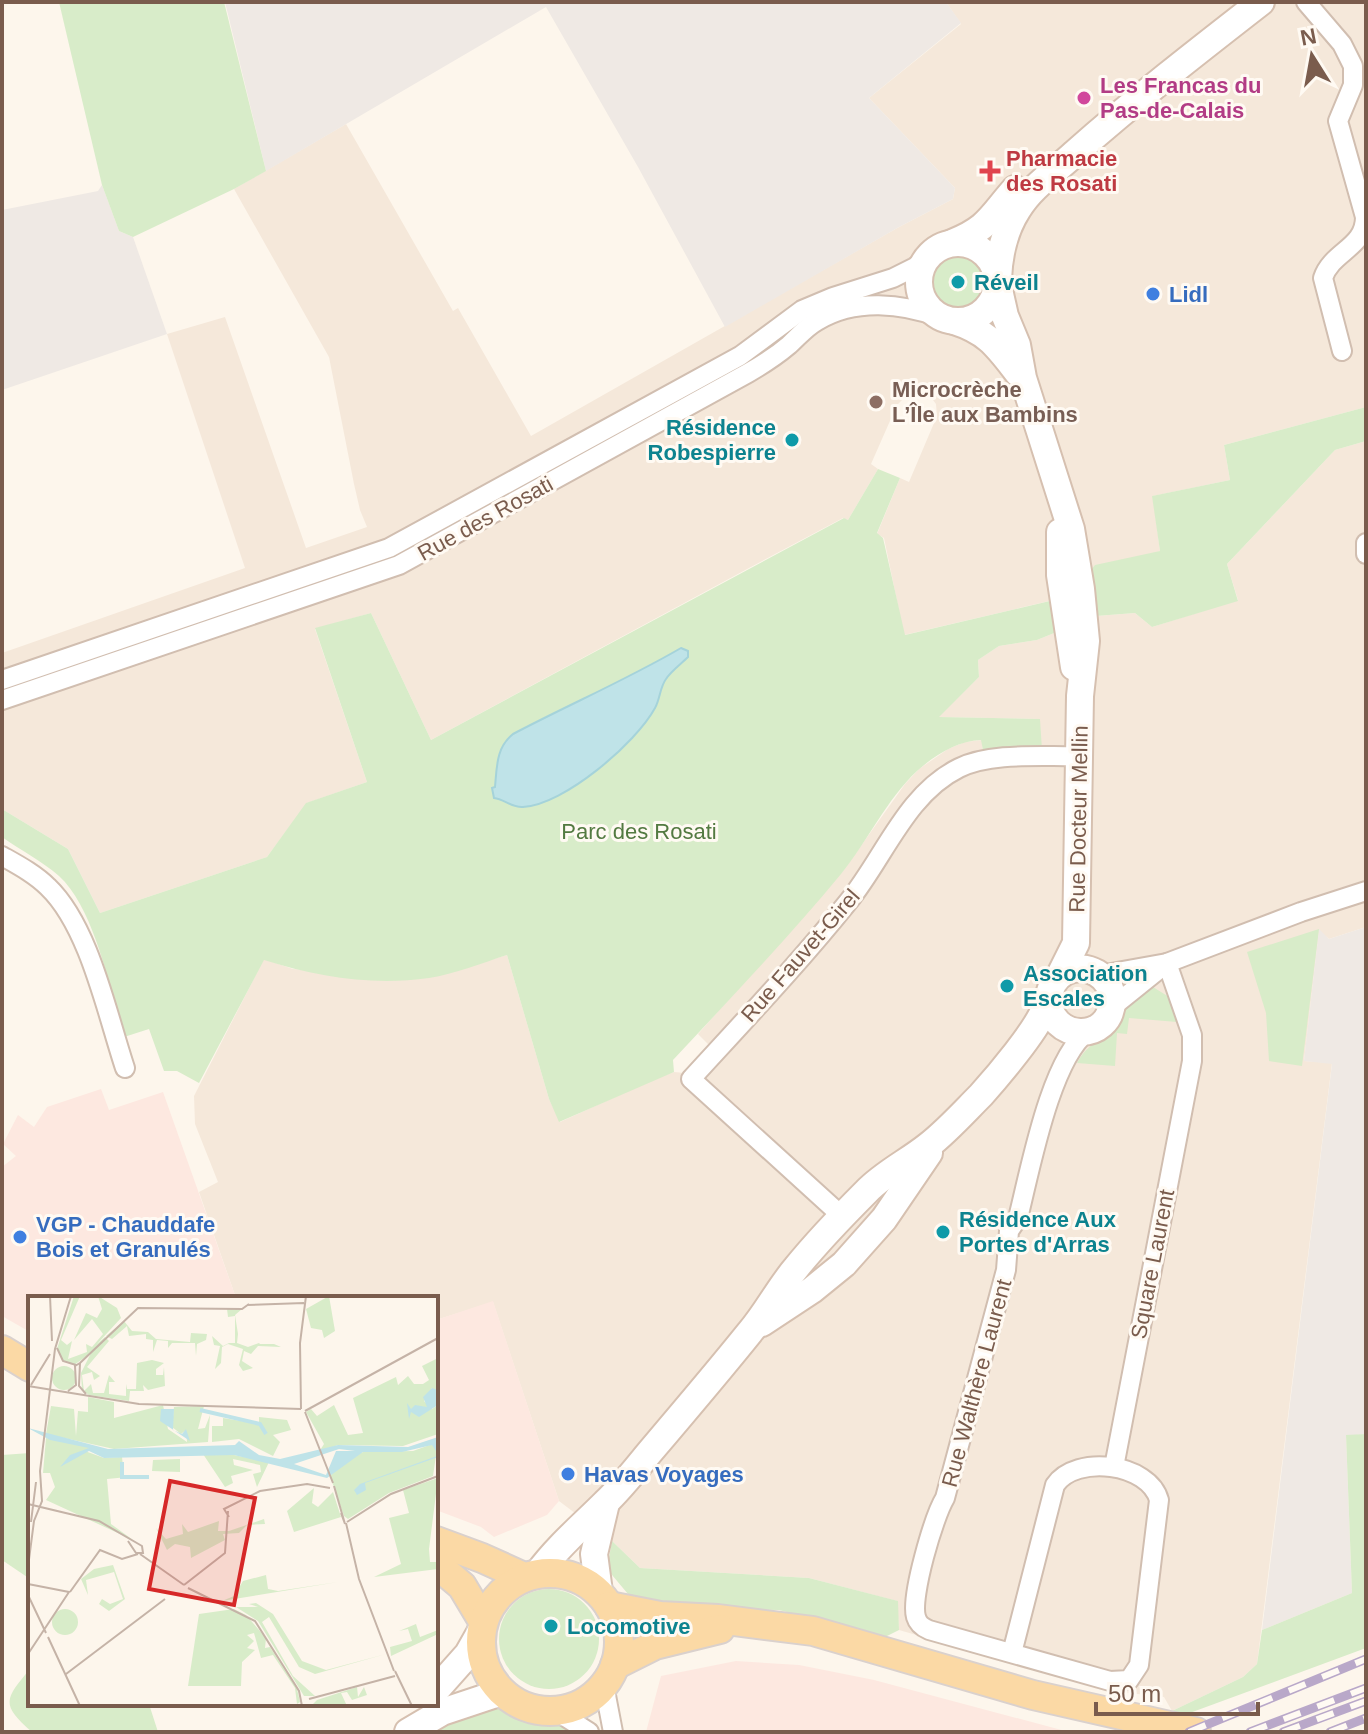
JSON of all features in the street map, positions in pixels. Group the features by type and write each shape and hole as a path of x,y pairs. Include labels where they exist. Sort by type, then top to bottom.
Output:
{"main road":[{"path":"2,1350 28,1366"},
{"path":"438,1542 531,1575 570,1575 604,1599 660,1616 752,1622 830,1634 1033,1695 1196,1732"},
{"path":"438,1566 462,1586 482,1626"},
{"path":"531,1575 501,1593 491,1604 482,1626 483,1660 489,1674 502,1692 527,1707 556,1711 584,1702 609,1675 659,1643 752,1622"},
{"path":"604,1599 619,1633 609,1675"}],"street":[{"path":"948,319 974,318 992,302 998,282 1000,254 1018,209 1044,180 1105,125 1261,2"},
{"path":"1306,2 1342,44 1353,66 1353,85 1338,121 1365,226 1356,242 1332,261 1323,278 1342,351"},
{"path":"1023,378 989,337 931,311 921,295 919,276 926,259 940,247 971,236 987,225 1026,178 1105,125"},
{"path":"951,243 969,244 980,249 992,262 998,282"},
{"name":"Rue des Rosati","path":"2,680 389,548 740,356 802,310 893,278 926,259"},
{"name":"Rue Docteur Mellin","path":"998,282 1005,316 1017,345 1023,378 1075,545 1084,613 1086,641 1080,696 1076,943"},
{"name":"Rue des Rosati","path":"2,700 399,565 748,373 775,356 811,325 833,313 853,307 889,305 948,319"},
{"path":"1366,543 1366,554"},
{"name":"Rue Fauvet-Girel","path":"843,1217 691,1079 838,915 904,818 944,777 969,763 989,759 1079,756"},
{"path":"2,856 47,885 73,919 125,1068"},
{"path":"1083,1032 1065,1029 1050,1011 1054,986 1077,968 1098,974 1167,963 1366,891"},
{"path":"753,1329 812,1290 844,1264 884,1219 938,1138 1000,1074 1041,1017 1076,943 1111,993 1111,1008"},
{"path":"1000,1074 1049,1042 1083,1032 1104,1021 1111,1008 1167,963"},
{"name":"Square Laurent","path":"1114,1467 1192,1061 1192,1035 1167,963"},
{"name":"Rue Walthère Laurent","path":"1012,1653 923,1627 917,1620 915,1605 937,1511 945,1498 1006,1270 1009,1231 1018,1218 1057,1079 1083,1032"},
{"path":"531,1575 606,1503 753,1329 797,1267 843,1217 887,1173 938,1138"},
{"path":"1100,1466 1114,1467 1151,1486 1159,1500 1137,1671 1129,1680 1110,1681 1012,1653 1055,1485 1068,1473 1100,1466"},
{"path":"604,1599 594,1554 606,1503"},
{"path":"438,1688 468,1654 482,1626"},
{"path":"609,1675 613,1732"},
{"path":"408,1732 442,1712 502,1692"},
{"path":"394,1732 420,1706"},
{"path":"556,1711 589,1732"}],"shaded area":[{"path":"225,2 946,2 961,23 869,98 955,188 953,199 725,327 546,7 266,171"},
{"path":"946,2 1366,2 1366,407 1224,445 1230,480 1153,496 1160,551 1071,596 904,635 884,538 877,534 900,478 909,482 937,416 936,404 930,396 921,392 909,393 897,405 871,464 878,469 848,520 843,518 431,740 371,613 315,629 367,782 307,803 267,857 100,913 68,849 2,809 2,653 245,568 167,334 225,317 306,548 367,527 354,484 329,357 234,189 346,124 453,311 458,308 531,436 953,199 955,188 869,98 961,24"},
{"path":"102,185 119,231 133,237 167,334 2,390 2,210 98,191"},
{"path":"1366,441 1366,927 1329,939 1319,931 1304,1061 1332,1063 1257,1664 1243,1677 1172,1711 1164,1697 1111,1691 899,1630 897,1601 809,1578 640,1568 612,1541 559,1501 493,1302 438,1319 438,1296 235,1296 199,1192 218,1182 195,1124 194,1096 264,959 293,969 431,977 507,955 549,1099 560,1122 657,1078 674,1072 685,1073 709,1045 698,1034 843,871 919,769 948,749 965,742 982,740 983,750 1040,719 938,717 979,677 978,660 999,646 1037,640 1096,616 1135,613 1152,627 1238,600 1227,564 1335,450"},
{"path":"1366,927 1366,1434 1346,1436 1352,1593 1262,1630 1332,1064 1304,1061 1319,929 1329,939"},
{"path":"101,1089 109,1110 163,1092 235,1296 28,1296 28,1331 2,1316 2,1167 16,1156 3,1144 18,1115 34,1127 47,1107"},
{"path":"493,1301 559,1501 547,1515 494,1537 481,1527 438,1511 438,1319"},
{"path":"736,1661 799,1665 874,1680 1069,1732 646,1732 661,1676"}],"green space":[{"path":"59,2 224,2 266,171 133,237 119,231 102,185"},
{"path":"958,256 977,263 984,282 977,301 958,308 939,301 932,282 939,263"},
{"name":"Parc des Rosati","path":"1366,407 1366,441 1335,450 1227,564 1238,601 1152,627 1135,613 1096,616 1037,640 999,646 978,660 979,677 939,717 1040,719 1042,750 983,750 981,740 972,741 939,754 924,765 906,782 821,898 673,1060 674,1072 559,1122 549,1099 507,955 439,976 387,981 325,975 264,960 199,1083 177,1071 164,1071 149,1029 124,1037 100,951 72,890 59,876 2,837 2,809 68,849 100,913 267,857 306,803 367,782 315,628 371,613 431,740 844,518 848,520 878,469 900,478 877,533 883,538 905,635 1071,596 1095,565 1160,551 1152,496 1230,480 1224,445"},
{"path":"1319,929 1302,1066 1269,1061 1266,1013 1247,952"},
{"path":"1153,987 1169,997 1177,1022 1129,1018 1127,1034 1117,1033 1115,1066 1077,1063 1085,1051 1113,1027 1135,999"},
{"path":"1366,1434 1366,1648 1187,1714 1172,1711 1243,1677 1257,1664 1262,1630 1352,1593 1346,1435"},
{"path":"28,1453 28,1578 2,1560 2,1455"},
{"path":"612,1541 640,1568 809,1578 898,1601 899,1630 885,1637 779,1610 687,1609 633,1600 607,1569"},
{"path":"549,1589 577,1597 591,1611 599,1639 591,1667 577,1681 549,1689 521,1681 507,1667 499,1639 507,1611 521,1597"},
{"path":"28,1672 28,1706 150,1706 158,1732 32,1732 11,1708 11,1695"},
{"path":"490,1704 530,1724 566,1726 570,1732 438,1732 448,1721"}],"water":[{"path":"681,648 688,651 688,657 666,679 646,722 597,770 540,804 519,807 494,798 492,788 495,787 498,758 503,745 513,734"}],"railway":[{"path":"1189,1732 1366,1659"},
{"path":"1250,1732 1366,1688"},
{"path":"1283,1732 1366,1701"},
{"path":"1330,1732 1366,1718"}],"place":[{"name":"Les Francas du Pas-de-Calais","path":"1084,98"},
{"name":"Pharmacie des Rosati","path":"990,171"},
{"name":"Réveil","path":"958,282"},
{"name":"Lidl","path":"1153,294"},
{"name":"Microcrèche L’Île aux Bambins","path":"876,402"},
{"name":"Résidence Robespierre","path":"792,440"},
{"name":"Association Escales","path":"1007,986"},
{"name":"Résidence Aux Portes d'Arras","path":"943,1232"},
{"name":"VGP - Chauddafe Bois et Granulés","path":"20,1237"},
{"name":"Havas Voyages","path":"568,1474"},
{"name":"Locomotive","path":"551,1626"}]}
